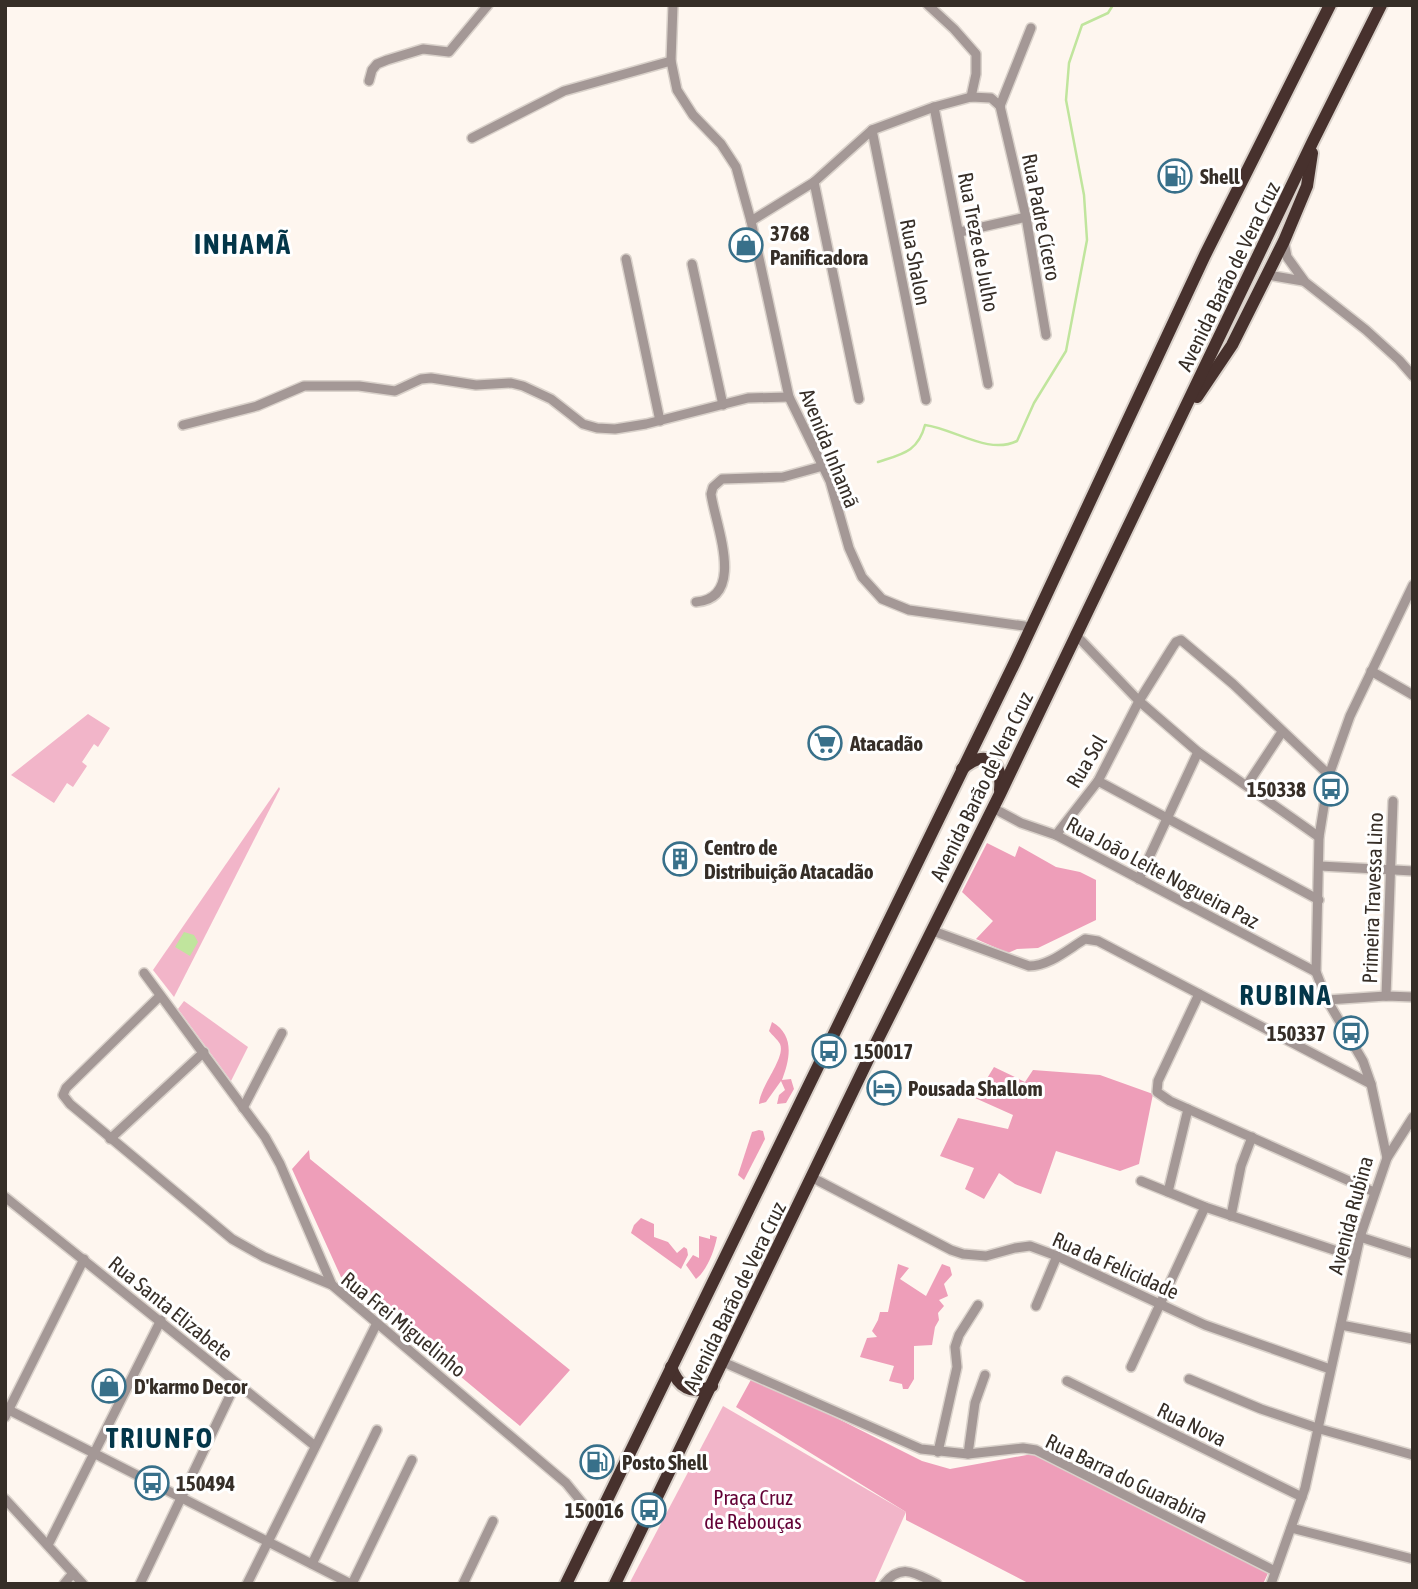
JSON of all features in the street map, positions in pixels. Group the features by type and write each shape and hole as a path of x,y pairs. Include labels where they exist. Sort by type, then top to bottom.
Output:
{"highway":[{"name":"Avenida Barão de Vera Cruz","path":"566,1584 1031,627 1205,255 1330,5"},
{"name":"Avenida Barão de Vera Cruz","path":"615,1584 1381,5"},
{"path":"1180,420 1221,363 1268,275 1307,186 1314,141"},
{"path":"960,771 971,761 989,759 998,767 1001,779 1000,794"},
{"path":"671,1367 684,1388 696,1391 712,1386"}],"street":[{"path":"369,81 377,64 387,60 423,49 449,52 488,5"},
{"name":"Avenida Inhamã","path":"673,5 671,61 677,90 692,115 721,144 736,167 751,221 789,397 823,466 853,561 870,588 882,599 920,613 1031,627"},
{"path":"928,5 976,54 976,74 971,97"},
{"path":"751,221 814,182 872,131 934,107 971,97 990,98 1000,106 1031,28"},
{"path":"472,138 564,92 671,61"},
{"name":"Rua Padre Cícero","path":"1000,106 1026,217 1046,335"},
{"name":"Rua Treze de Julho","path":"934,107 988,384"},
{"name":"Rua Shalon","path":"872,131 926,400"},
{"path":"814,182 859,399"},
{"path":"960,232 1026,217"},
{"path":"1284,241 1287,257 1305,282 1391,353 1413,376"},
{"path":"626,259 660,421"},
{"path":"692,264 723,405"},
{"path":"1268,275 1305,282"},
{"path":"183,425 257,406 304,387 359,386 395,391 421,379 431,378 476,385 511,383 523,386 551,398 583,424 597,428 632,427 748,398 789,397"},
{"path":"696,602 713,598 723,584 725,566 710,494 718,481 728,477 783,477 823,466"},
{"name":"Avenida Rubina","path":"1271,1584 1302,1497 1320,1429 1330,1369 1360,1237 1387,1158 1371,1084 1363,1061 1326,1000 1316,972 1320,837 1329,775 1350,716 1413,585"},
{"path":"1076,634 1139,701 1198,752 1320,837"},
{"name":"Rua Sol","path":"1056,835 1098,781 1139,701 1176,642 1181,640 1233,684 1282,732"},
{"path":"1371,671 1413,695"},
{"path":"1247,785 1282,732 1329,775"},
{"path":"1139,879 1198,752"},
{"path":"1098,781 1319,900"},
{"name":"Primeira Travessa Lino","path":"1386,996 1393,802"},
{"name":"Rua João Leite Nogueira Paz","path":"993,808 1021,823 1056,835 1316,972"},
{"path":"1320,866 1413,871"},
{"path":"933,931 1028,966 1038,966 1051,961 1085,939 1091,939 1371,1084"},
{"path":"144,973 204,1052 281,1164 332,1285"},
{"path":"1199,994 1156,1087 1157,1092 1188,1109 1374,1192"},
{"name":"Rua Frei Miguelinho","path":"160,996 66,1088 63,1095 70,1104 232,1239 264,1257 332,1285 376,1325 566,1483 597,1521"},
{"path":"1326,1000 1413,997"},
{"path":"243,1108 282,1033"},
{"path":"110,1139 204,1052"},
{"path":"1168,1192 1188,1109"},
{"path":"1387,1158 1413,1117"},
{"path":"1231,1216 1241,1166 1252,1137"},
{"name":"Rua da Felicidade","path":"813,1178 963,1254 986,1256 1023,1246 1057,1256 1205,1325 1330,1369"},
{"path":"1141,1181 1205,1208 1355,1257"},
{"name":"Rua Santa Elizabete","path":"5,1196 315,1446"},
{"path":"1131,1367 1205,1208"},
{"path":"1360,1237 1413,1254"},
{"path":"1036,1306 1057,1256"},
{"path":"84,1259 6,1412 351,1584 412,1460"},
{"path":"937,1452 957,1367 955,1347 959,1335 978,1304"},
{"path":"48,1545 160,1320"},
{"path":"247,1584 376,1325"},
{"path":"1341,1325 1413,1339"},
{"name":"Rua Barra do Guarabira","path":"723,1362 908,1444 937,1452 968,1454 1023,1448 1037,1450 1275,1571"},
{"path":"968,1454 975,1403 985,1375"},
{"path":"1189,1378 1238,1401 1320,1429 1413,1455"},
{"name":"Rua Nova","path":"1067,1381 1302,1497"},
{"path":"139,1584 236,1383"},
{"path":"312,1564 377,1430"},
{"path":"5,1499 83,1584"},
{"path":"463,1584 493,1521"},
{"path":"1291,1528 1413,1559"},
{"path":"884,1584 896,1572 909,1572 936,1583"},
{"path":"64,1584 73,1573"}],"green space":[{"path":"88,714 110,728 98,747 94,744 82,762 87,766 73,787 67,783 54,803 11,775"},
{"path":"279,787 280,789 174,997 153,970"},
{"path":"184,1001 248,1047 231,1081 178,1009"},
{"name":"Praça Cruz de Rebouças","path":"723,1406 906,1512 874,1584 629,1584"}],"shaded area":[{"path":"987,843 1015,857 1019,846 1056,867 1080,872 1096,880 1096,920 1038,948 1017,949 1008,953 976,939 993,921 962,892"},
{"path":"184,932 194,935 198,942 190,956 175,947"},
{"path":"772,1022 784,1034 789,1048 782,1080 791,1079 794,1089 786,1103 777,1104 779,1095 785,1090 781,1081 766,1102 759,1104 781,1050 779,1042 769,1031"},
{"path":"994,1067 1025,1082 1033,1070 1100,1075 1153,1094 1139,1164 1120,1171 1056,1151 1041,1194 1015,1184 999,1173 984,1199 965,1189 974,1168 940,1156 958,1118 1008,1129 1013,1115 975,1098"},
{"path":"763,1131 765,1139 744,1180 738,1175 752,1132"},
{"path":"309,1150 310,1159 570,1370 520,1426 341,1277 292,1169"},
{"path":"641,1218 654,1224 654,1237 668,1242 677,1253 684,1247 687,1249 688,1255 681,1269 631,1233"},
{"path":"710,1235 717,1237 714,1249 707,1266 696,1279 686,1265 693,1255 699,1258 699,1236 710,1239"},
{"path":"898,1264 909,1268 900,1279 926,1296 942,1264 950,1267 952,1275 944,1284 948,1296 939,1300 944,1306 938,1313 939,1320 932,1345 914,1346 914,1379 908,1389 903,1389 902,1384 889,1381 894,1366 860,1357 867,1338 877,1337 872,1331 880,1312 888,1312"},
{"path":"753,1376 922,1461 950,1469 1032,1454 1269,1571 1263,1584 1030,1584 906,1520 906,1512 736,1407"}],"waterway":[{"path":"878,462 908,451 918,441 925,425 983,443 995,445 1017,441 1034,403 1066,351 1087,240 1084,195 1066,100 1069,63 1082,25 1108,13 1113,5"}],"place":[{"name":"Shell","path":"1175,176"},
{"name":"3768 Panificadora","path":"746,245"},
{"name":"Atacadão","path":"825,743"},
{"name":"150338","path":"1331,789"},
{"name":"Centro de Distribuição Atacadão","path":"680,859"},
{"name":"150337","path":"1351,1033"},
{"name":"150017","path":"829,1051"},
{"name":"Pousada Shallom","path":"884,1088"},
{"name":"D'karmo Decor","path":"109,1386"},
{"name":"Posto Shell","path":"597,1462"},
{"name":"150494","path":"152,1483"},
{"name":"150016","path":"649,1510"}],"district":[{"name":"INHAMÃ","path":"243,244"},
{"name":"RUBINA","path":"1286,995"},
{"name":"TRIUNFO","path":"160,1438"}]}
